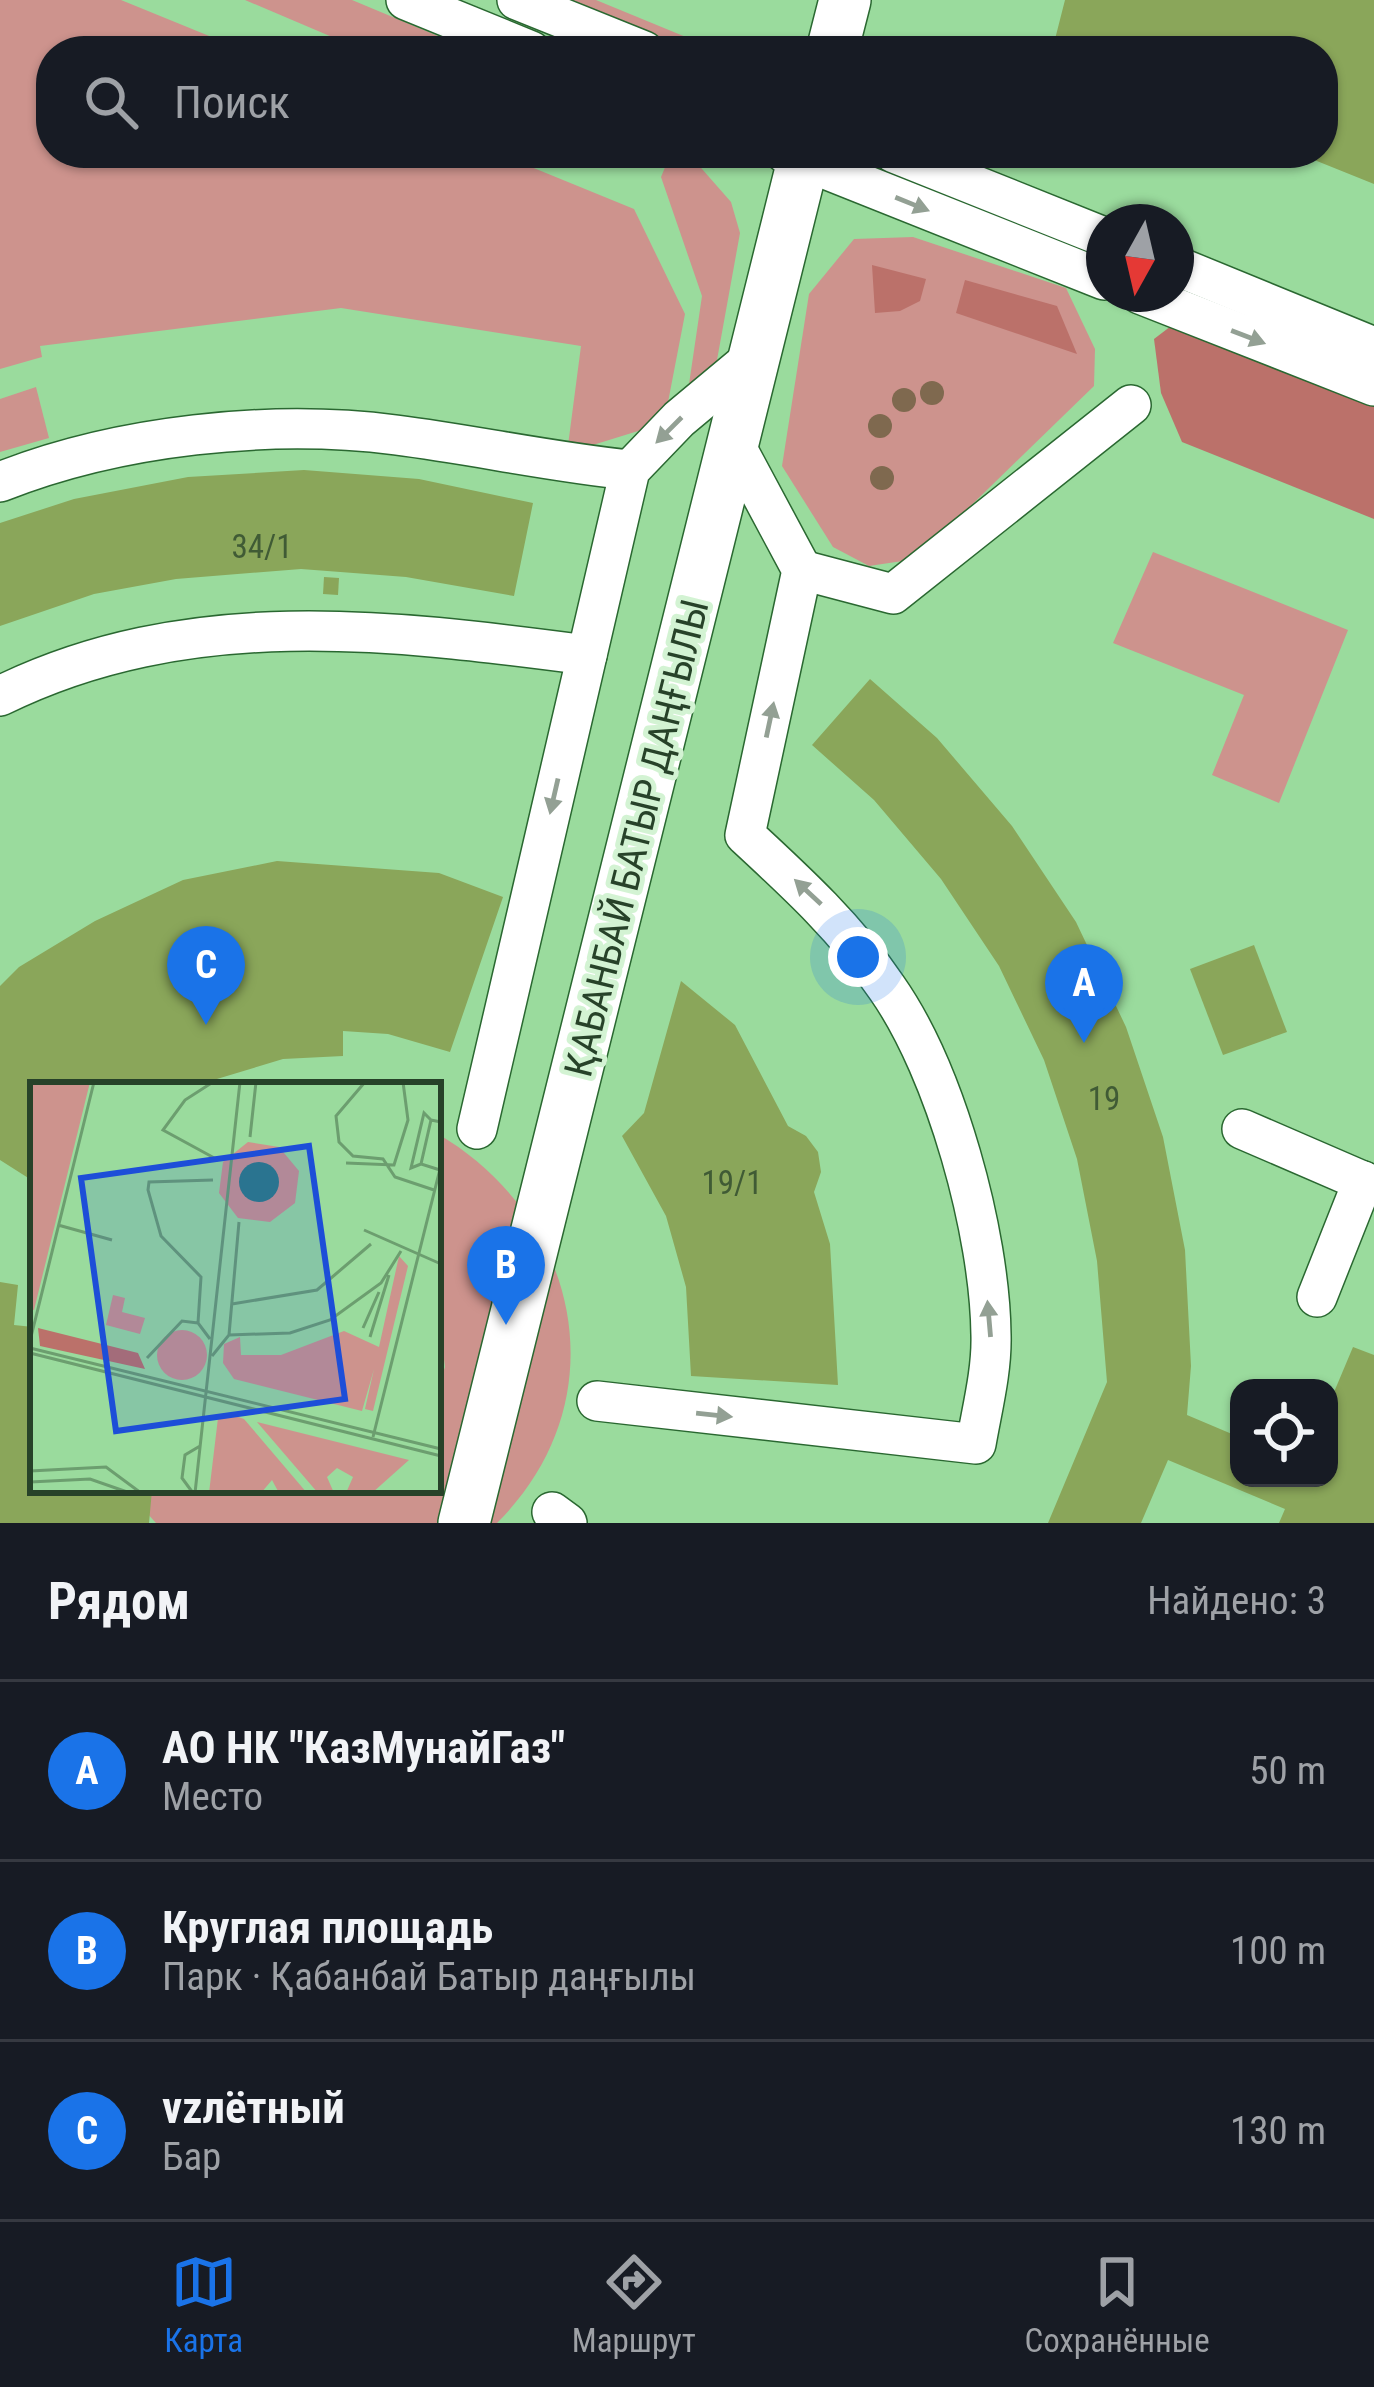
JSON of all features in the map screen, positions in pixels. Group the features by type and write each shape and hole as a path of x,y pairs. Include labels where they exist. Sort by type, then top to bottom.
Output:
{"main road":[{"path":"836,36 845,0"},
{"name":"ҚАБАНБАЙ БАТЫР ДАҢҒЫЛЫ","path":"464,1523 735,445 796,168"}],"street":[{"path":"406,0 494,36"},
{"path":"518,0 607,36"},
{"path":"828,168 1086,273"},
{"path":"932,168 1086,230"},
{"path":"1194,273 1374,347"},
{"path":"1185,312 1374,386"},
{"path":"477,1129 630,470 679,419 757,354"},
{"path":"802,569 893,594 1131,405"},
{"path":"0,482 140,445 265,431 391,434 546,462 630,470"},
{"path":"597,1401 976,1444 992,1336 981,1242 948,1112 890,992 829,912 745,835 802,569 735,445"},
{"path":"0,696 70,662 212,634 396,630 587,655"},
{"path":"1242,1129 1369,1183 1317,1297"}],"shaded area":[{"path":"0,0 121,0 209,36 36,36 36,168 534,168 634,209 685,314 664,423 567,453 581,346 341,308 40,346 42,357 0,369"},
{"path":"245,0 352,0 438,36 330,36"},
{"path":"559,0 596,0 683,36 655,36"},
{"path":"665,168 701,168 731,202 740,233 717,360 688,391 702,296 661,177"},
{"path":"913,237 1066,288 1095,349 1094,386 916,559 869,566 833,547 782,466 809,294 854,239"},
{"path":"872,265 926,279 920,301 900,311 875,313"},
{"path":"965,280 1057,306 1077,354 956,313"},
{"path":"1175,323 1374,406 1374,519 1182,442 1161,393 1154,339"},
{"path":"36,387 49,438 0,452 0,399"},
{"path":"1153,552 1348,630 1279,803 1212,775 1244,695 1113,643"},
{"path":"441,1136 487,1170 525,1213 552,1262 567,1314 570,1368 560,1423 536,1475 497,1523 156,1523 129,1493 441,1493 441,1378 445,1367"}],"building":[{"path":"1065,0 1374,0 1374,184 1334,168 1338,168 1338,36 1056,36"},
{"path":"304,470 419,479 533,503 514,596 406,577 301,569 176,579 94,594 0,626 0,523 74,499 188,477"},
{"path":"324,577 339,578 338,595 323,594"},
{"path":"870,679 937,738 1012,826 1076,922 1126,1027 1163,1137 1185,1250 1191,1366 1187,1415 1230,1433 1230,1486 1168,1460 1141,1523 1048,1523 1107,1382 1097,1261 1077,1159 1044,1060 999,966 941,879 874,800 812,745"},
{"path":"277,861 439,873 503,897 450,1052 388,1034 343,1031 343,1056 283,1059 207,1082 30,1082 30,1179 0,1160 0,986 19,967 95,921 183,880"},
{"path":"1254,945 1287,1032 1223,1055 1190,969"},
{"path":"681,981 735,1025 788,1126 806,1136 818,1152 821,1172 814,1192 830,1244 838,1385 691,1376 686,1287 666,1216 622,1136 644,1113"},
{"path":"0,1282 18,1285 14,1325 30,1327 30,1493 152,1493 149,1523 0,1523"},
{"path":"1353,1347 1374,1355 1374,1523 1279,1523 1285,1509 1232,1487 1338,1487 1338,1383"}],"place":[{"name":"vzлётный","path":"206,1025"},
{"name":"АО НК \"КазМунайГаз\"","path":"1084,1043"},
{"name":"Круглая площадь","path":"506,1325"}]}
